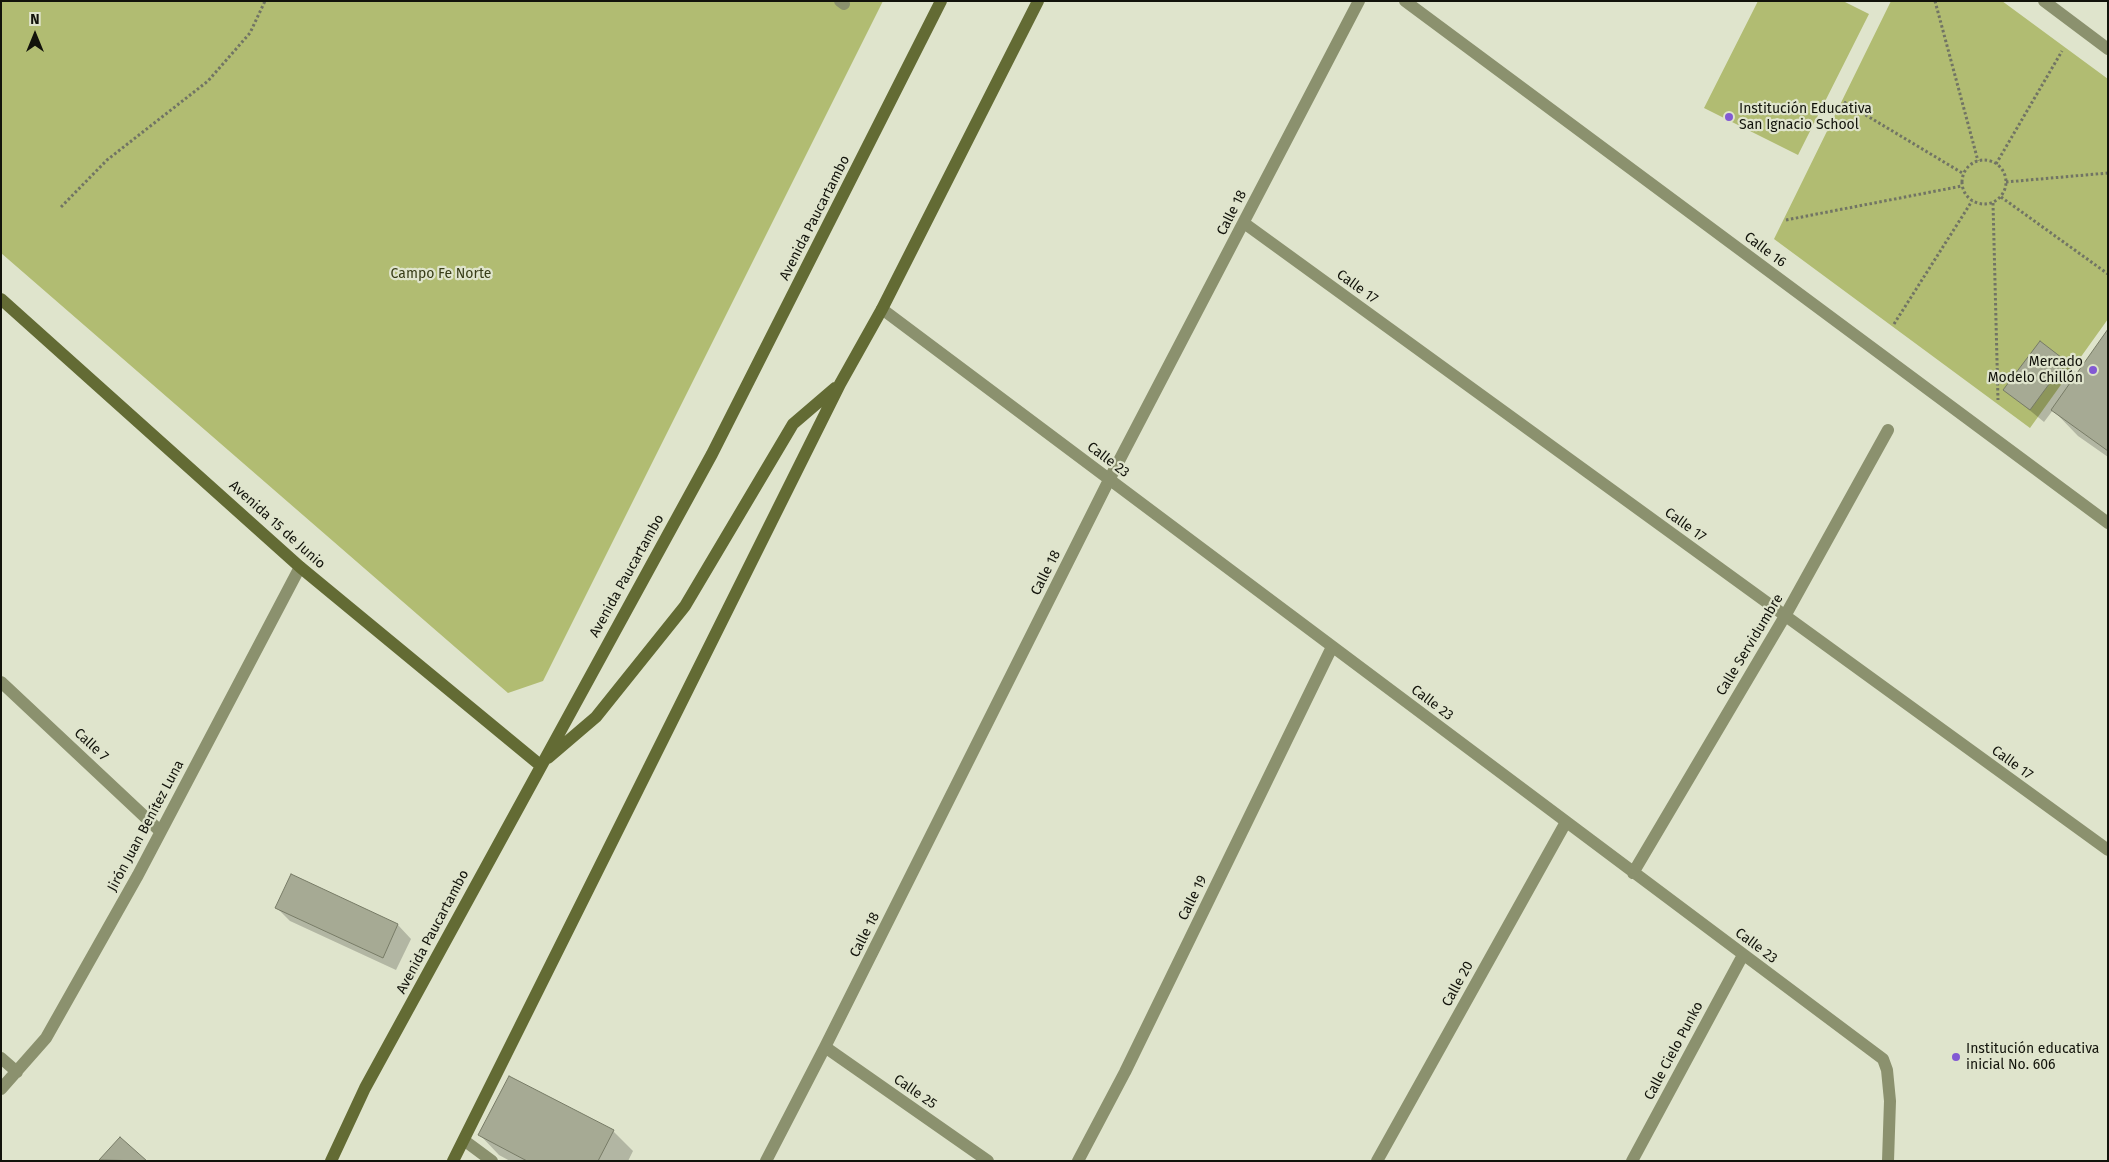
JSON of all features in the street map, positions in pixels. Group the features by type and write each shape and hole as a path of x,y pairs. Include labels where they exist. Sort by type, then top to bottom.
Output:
{"main road":[{"name":"Avenida Paucartambo","path":"331,1161 365,1088 540,765 712,454 941,1"},
{"path":"453,1161 465,1141 840,384 882,309 1038,1"},
{"name":"Avenida 15 de Junio","path":"1,299 300,567 540,765"},
{"path":"540,765 596,716 685,606 793,424 840,384"}],"street":[{"name":"Calle 18","path":"766,1161 825,1048 1110,480 1359,1"},
{"name":"Calle 16","path":"1404,1 2108,523"},
{"path":"2044,1 2108,49"},
{"name":"Calle 17","path":"1244,223 2108,850"},
{"name":"Calle 23","path":"882,309 1883,1059 1887,1070 1890,1101 1888,1161"},
{"name":"Calle Servidumbre","path":"1633,873 1785,616 1888,430"},
{"name":"Jirón Juan Benítez Luna","path":"1,1089 46,1038 160,831 300,567"},
{"name":"Calle 19","path":"1078,1161 1125,1072 1332,647"},
{"name":"Calle 7","path":"1,682 160,831"},
{"name":"Calle 20","path":"1377,1161 1566,822"},
{"name":"Calle Cielo Punko","path":"1632,1161 1743,955"},
{"name":"Calle 25","path":"825,1048 988,1161"},
{"path":"1,1058 17,1072"},
{"path":"465,1141 492,1161"}],"path":[{"path":"61,207 107,160 208,81 250,33 265,1"},
{"path":"1935,1 1978,161"},
{"path":"1996,164 2062,51"},
{"path":"1844,102 1964,174"},
{"path":"1983,160 1996,164 2001,167 2006,177 2001,197 1993,203 1972,202 1962,186 1967,168 1978,161 1983,160"},
{"path":"2006,182 2108,173"},
{"path":"1786,220 1962,186"},
{"path":"2001,197 2108,274"},
{"path":"1894,324 1972,202"},
{"path":"1993,203 1998,400"}],"green space":[{"name":"Campo Fe Norte","path":"1,1 883,1 543,681 508,693 1,253"},
{"path":"1758,1 1843,1 1869,14 1798,155 1704,108"},
{"path":"1891,1 2002,1 2108,79 2108,319 2030,428 1774,239"}],"building":[{"name":"Mercado Modelo Chillón","path":"2108,329 2108,451 2051,410"},
{"path":"2040,341 2066,361 2030,410 2003,390"},
{"path":"291,874 398,924 383,958 275,908"},
{"path":"509,1076 614,1130 598,1161 527,1161 478,1135"},
{"path":"120,1137 147,1161 99,1160"}],"place":[{"name":"Institución Educativa San Ignacio School","path":"1729,117"},
{"name":"Mercado Modelo Chillón","path":"2093,370"},
{"name":"Institución educativa inicial No. 606","path":"1956,1057"}]}
